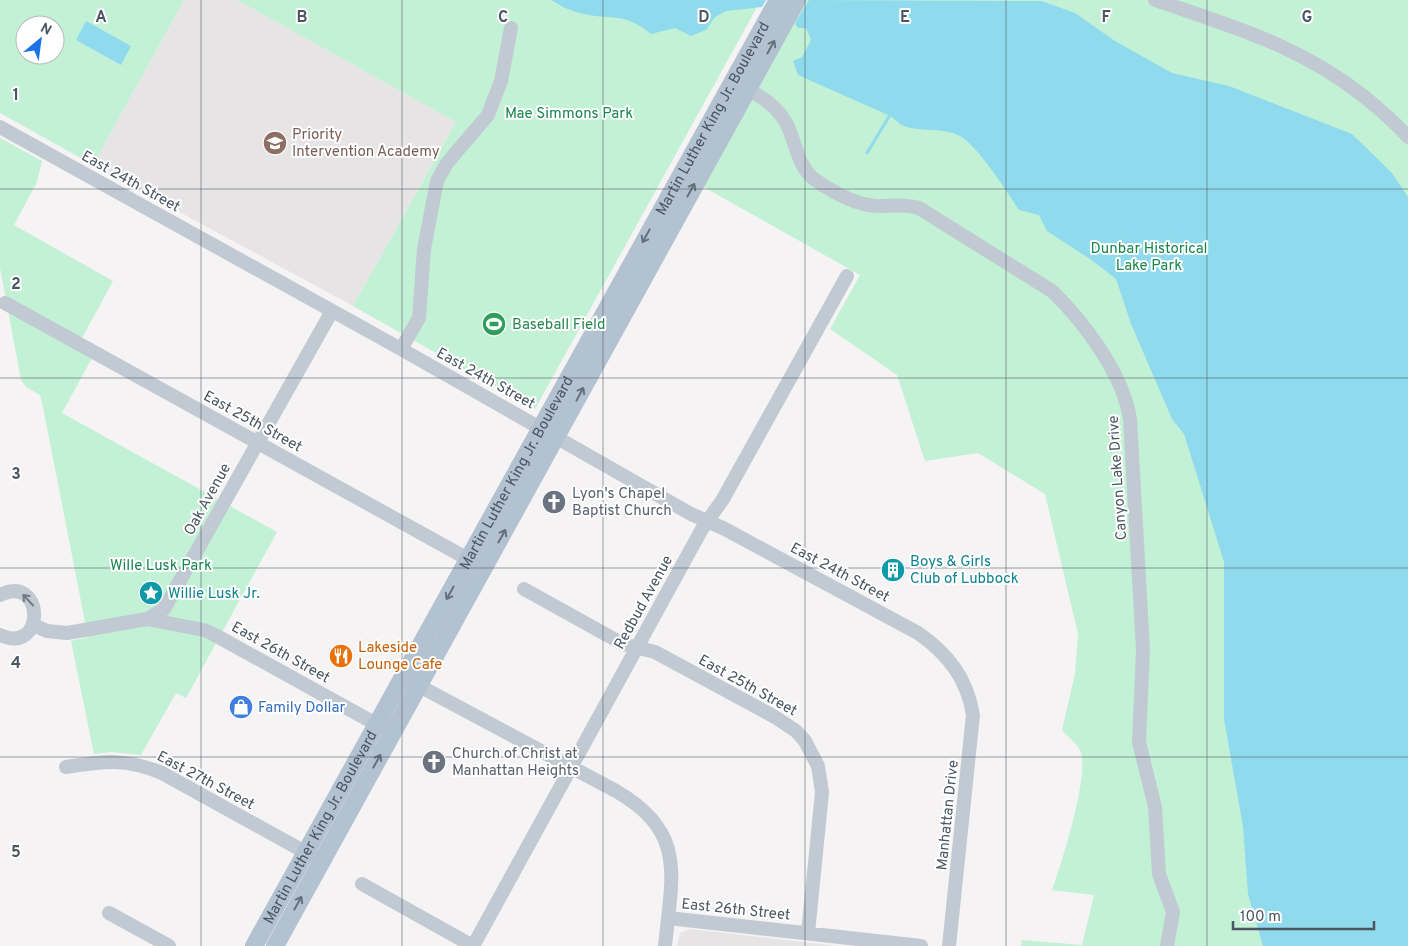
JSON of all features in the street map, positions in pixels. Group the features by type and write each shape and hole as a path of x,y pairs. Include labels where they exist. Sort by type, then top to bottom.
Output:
{"main road":[{"name":"Martin Luther King Jr. Boulevard","path":"385,728 420,686 542,428 778,0"},
{"name":"Martin Luther King Jr. Boulevard","path":"254,946 313,857 385,728 403,677 558,437 632,296 797,0"},
{"name":"Martin Luther King Jr. Boulevard","path":"275,946 313,857"}],"street":[{"path":"1155,0 1252,33 1296,52 1340,79 1396,122 1408,137"},
{"path":"400,349 419,318 424,249 437,181 446,163 488,115 501,81 511,28"},
{"name":"Canyon Lake Drive","path":"747,89 776,108 785,121 804,168 813,178 847,198 866,204 909,205 919,208 1052,291 1071,309 1084,327 1127,399 1130,419 1143,650 1139,742 1155,808 1159,874 1173,912 1167,946"},
{"name":"East 24th Street","path":"0,127 708,521 918,633 951,661 966,688"},
{"name":"Redbud Avenue","path":"473,946 637,647 708,521 723,499 847,276"},
{"name":"East 25th Street","path":"5,303 477,563"},
{"name":"Oak Avenue","path":"33,625 47,631 67,633 147,619 164,609 332,311"},
{"name":"East 25th Street","path":"524,589 623,644 655,652 784,722 805,741 812,752 821,779 822,804 808,933"},
{"path":"0,595 15,592 28,598 35,612 33,625 26,633 19,637 9,638 0,634"},
{"name":"East 26th Street","path":"147,619 204,630 215,635 385,728"},
{"name":"East 26th Street","path":"403,677 637,803 662,831 667,842 672,872 668,918 921,946"},
{"name":"Manhattan Drive","path":"949,946 973,732 973,715 966,688"},
{"name":"East 27th Street","path":"66,767 103,762 140,764 162,773 313,857"},
{"path":"362,884 473,946"},
{"path":"109,913 169,946"},
{"path":"665,946 668,918"}],"shaded area":[{"name":"Priority Intervention Academy","path":"184,0 237,0 456,122 353,306 93,165"},
{"path":"690,929 839,946 677,946 680,933"}],"green space":[{"path":"0,0 184,0 93,165 0,113"},
{"name":"Mae Simmons Park","path":"237,0 761,0 535,409 353,306 456,122"},
{"name":"Dunbar Historical Lake Park","path":"804,0 1408,0 1408,946 1021,946 1022,940 1082,945 1094,895 1052,890 1074,819 1082,777 1082,761 1080,750 1062,730 1075,674 1078,634 1045,494 978,453 925,461 897,375 830,329 860,275 702,186"},
{"name":"Wille Lusk Park","path":"0,138 42,161 37,182 14,225 113,281 76,349 92,358 62,413 277,532 186,698 176,693 141,755 111,752 94,754 71,641 88,637 42,402 40,395 26,387 21,380 0,268"}],"water":[{"path":"551,0 766,0 762,7 726,11 715,17 706,30 691,36 675,28 651,34 625,19 576,12"},
{"path":"809,0 1042,1 1075,13 1115,41 1172,73 1229,86 1352,134 1392,173 1408,197 1408,946 1263,946 1248,894 1243,827 1224,719 1224,562 1184,434 1172,419 1131,324 1116,279 1093,261 1047,231 1039,215 1019,210 983,159 960,136 946,131 904,126 890,116 798,75 793,61 802,57 811,40 806,28 798,28 795,23"},
{"path":"86,21 131,46 121,65 76,40"}],"waterway":[{"path":"867,153 890,115"}],"place":[{"name":"Priority Intervention Academy","path":"275,143"},
{"name":"Baseball Field","path":"494,324"},
{"name":"Lyon's Chapel Baptist Church","path":"554,502"},
{"name":"Boys & Girls Club of Lubbock","path":"893,570"},
{"name":"Willie Lusk Jr.","path":"151,593"},
{"name":"Lakeside Lounge Cafe","path":"341,656"},
{"name":"Family Dollar","path":"241,707"},
{"name":"Church of Christ at Manhattan Heights","path":"434,762"}]}
